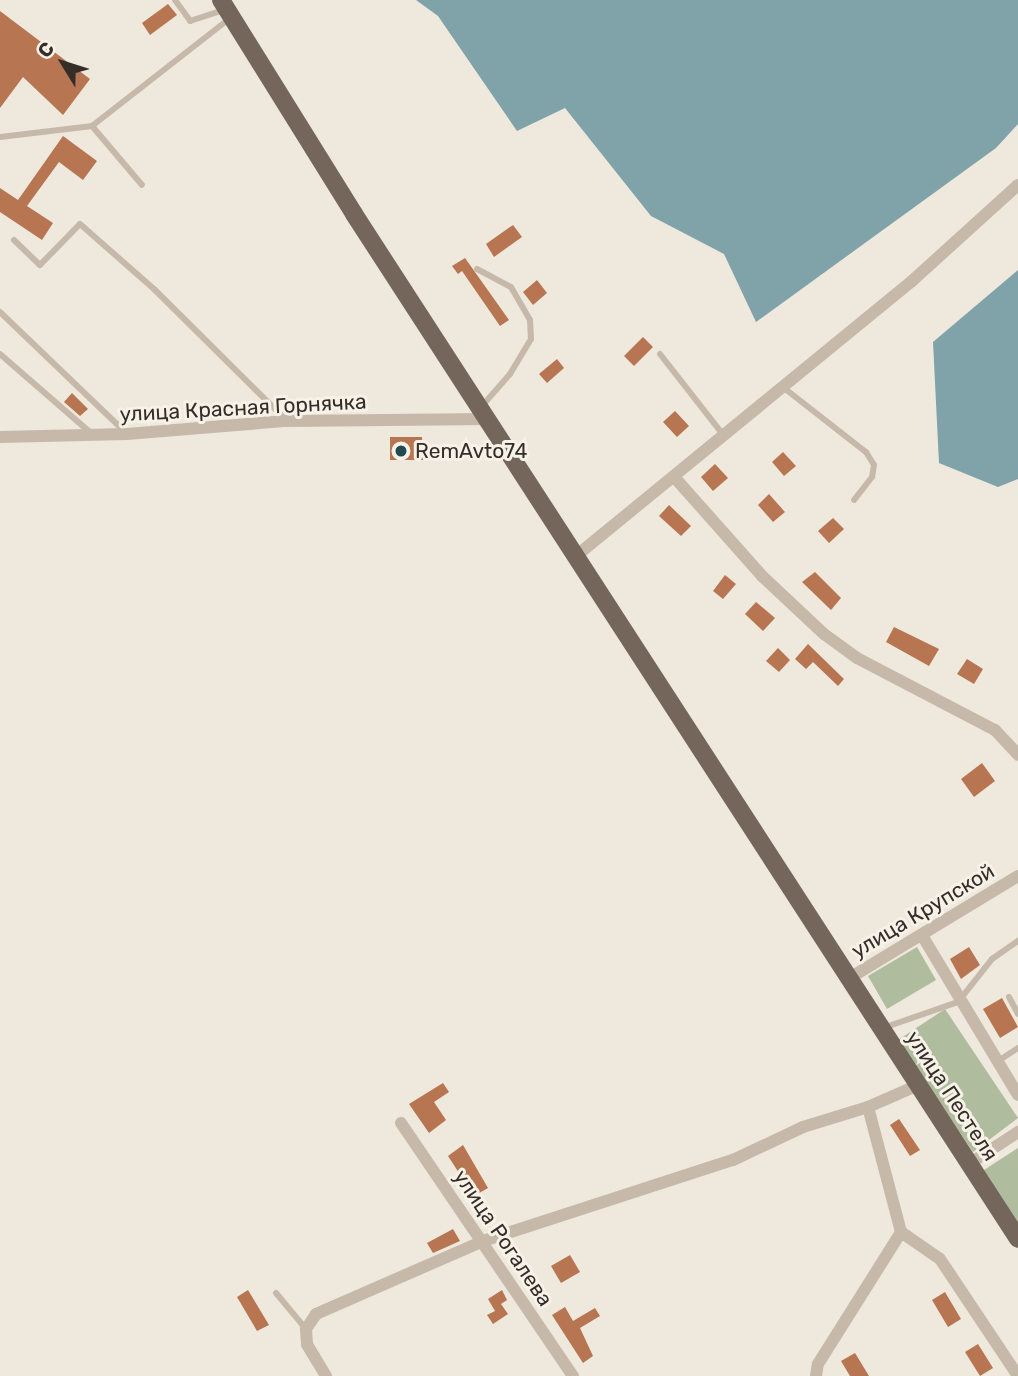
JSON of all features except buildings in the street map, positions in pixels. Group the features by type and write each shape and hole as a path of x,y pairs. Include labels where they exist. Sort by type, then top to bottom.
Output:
{"main road":[{"name":"улица Пестеля","path":"226,9 848,979 1018,1239"}],"street":[{"path":"576,556 725,438 1018,185"},
{"name":"улица Красная Горнячка","path":"0,437 127,434 286,421 485,414"},
{"path":"676,479 762,576 824,634 857,658 995,730 1018,755"},
{"name":"улица Крупской","path":"848,979 923,937 1018,876"},
{"path":"923,937 958,1002 1018,1095"},
{"path":"326,1376 307,1344 306,1329 316,1314 483,1241 720,1164 803,1127 868,1107 918,1085"},
{"path":"868,1107 901,1232 940,1259 1018,1376"},
{"name":"улица Рогалева","path":"401,1123 573,1376"},
{"path":"970,1164 1018,1132"},
{"path":"816,1376 818,1364 901,1232"}],"lane":[{"path":"174,0 190,21 226,9"},
{"path":"0,137 92,127 226,9"},
{"path":"92,127 142,185"},
{"path":"14,240 40,265 80,224 155,290 286,421"},
{"path":"477,269 512,287 528,316 531,339 485,414"},
{"path":"0,312 127,434"},
{"path":"0,354 93,435"},
{"path":"660,354 725,438"},
{"path":"784,388 866,452 874,465 872,477 854,500"},
{"path":"881,1029 958,1002 992,959 1018,941"},
{"path":"1009,997 1018,1014"},
{"path":"996,1062 1018,1048"},
{"path":"276,1293 306,1329"}],"green space":[{"path":"917,947 936,980 887,1009 868,976"},
{"path":"945,1009 1018,1118 973,1152 898,1040"},
{"path":"1018,1148 1018,1224 984,1170"}],"water":[{"path":"416,0 1018,0 1018,124 996,148 756,322 724,254 651,216 565,108 517,131 438,16"},
{"path":"1018,270 1018,479 998,487 939,463 933,342"}],"place":[{"name":"RemAvto74","path":"401,451"}]}
